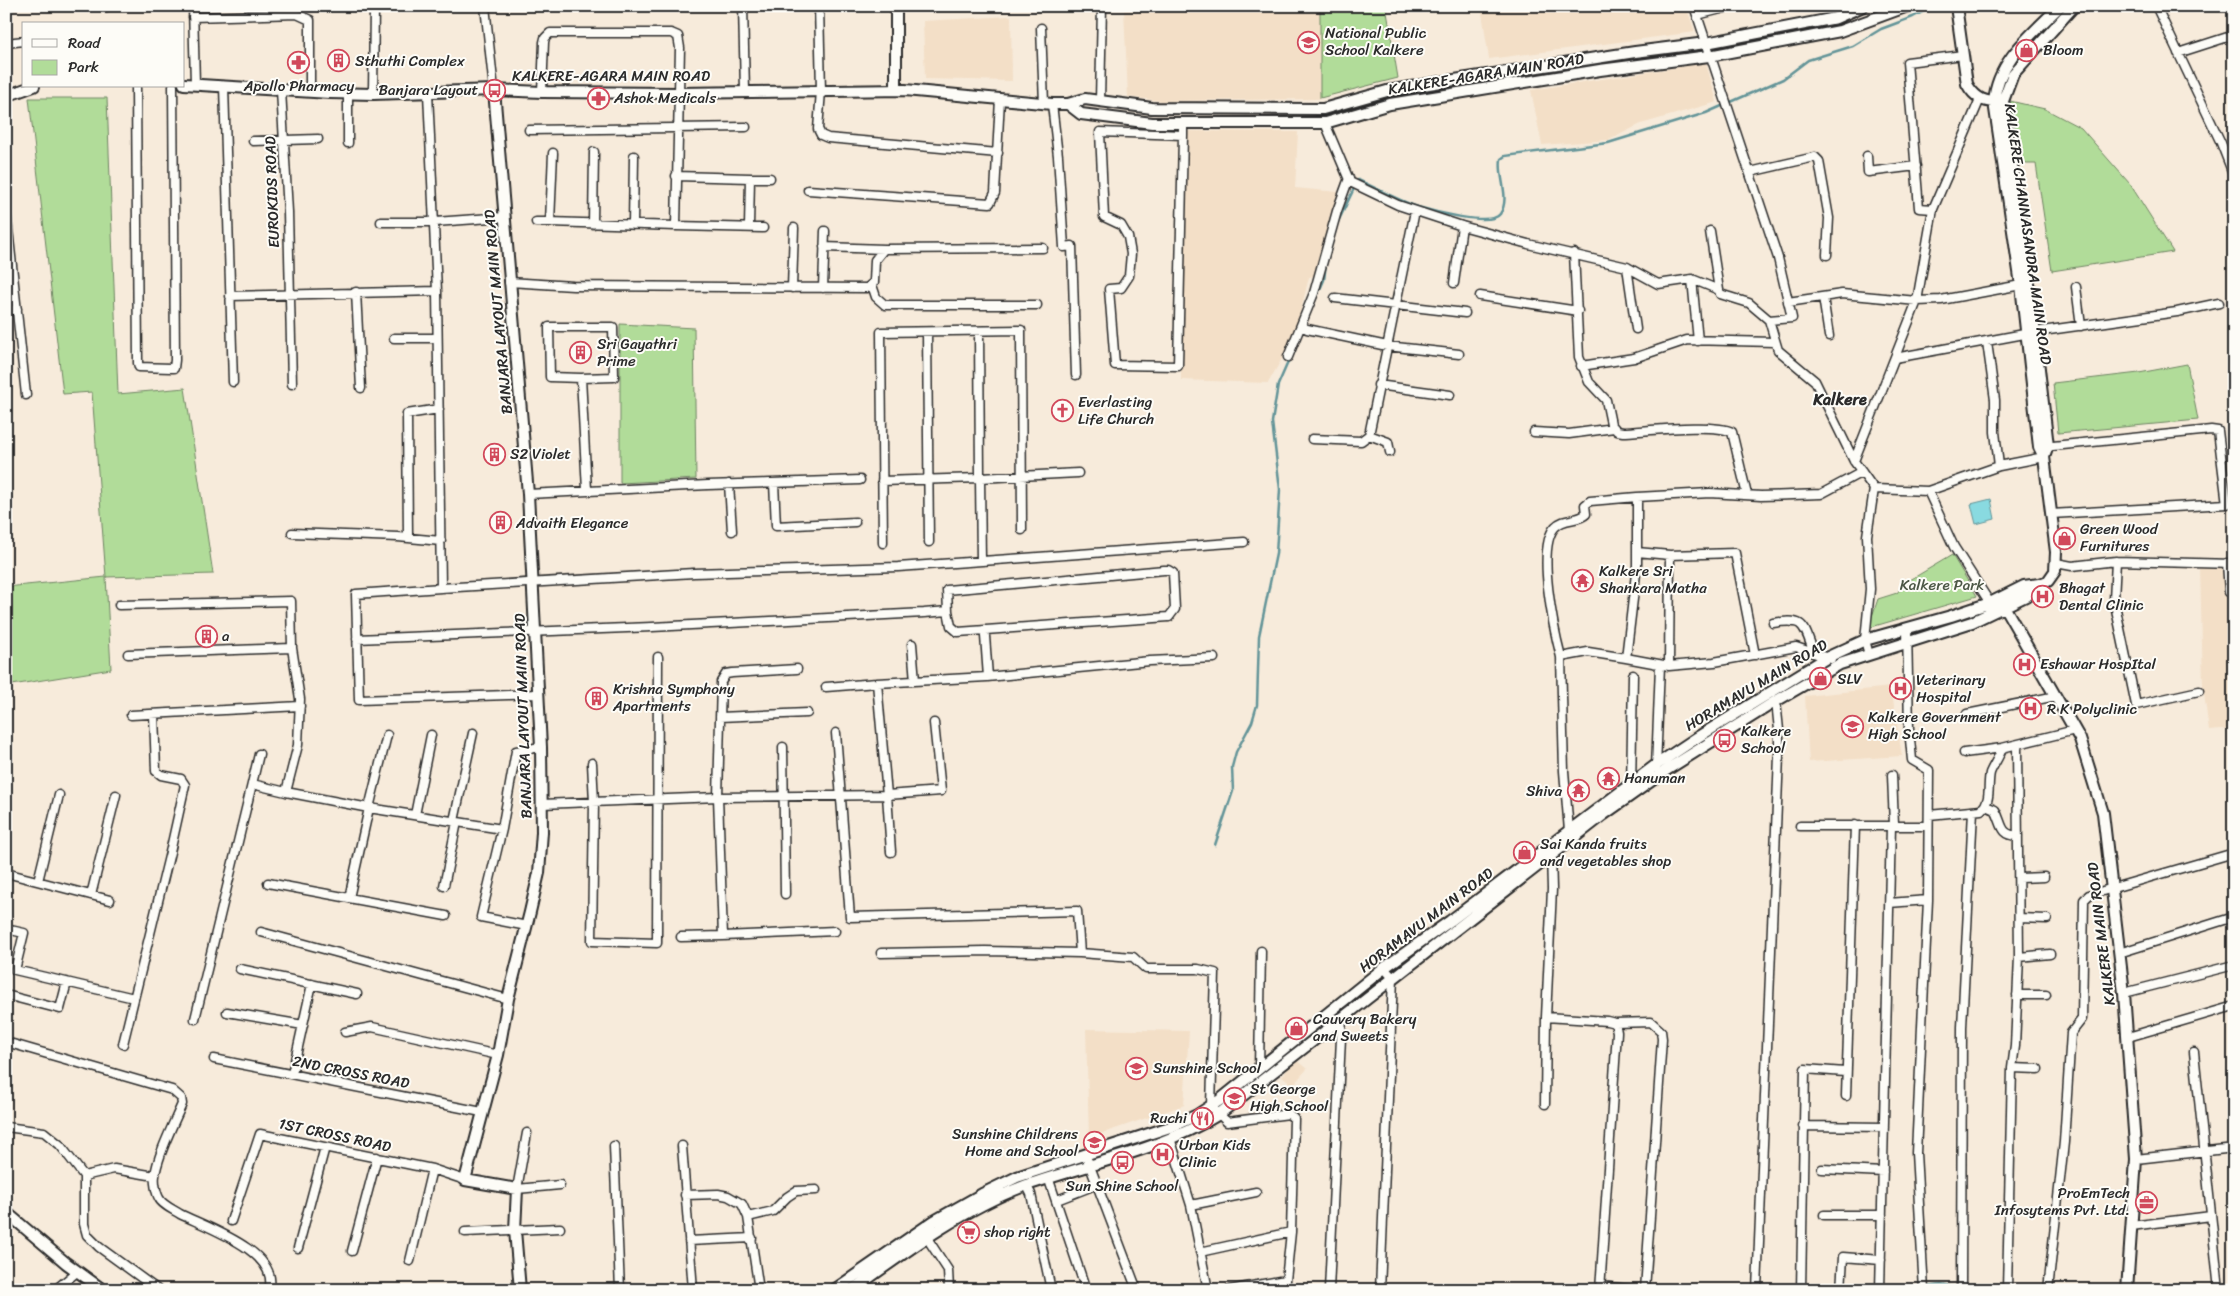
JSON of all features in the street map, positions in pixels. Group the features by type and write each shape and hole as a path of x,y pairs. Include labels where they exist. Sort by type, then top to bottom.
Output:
{"street":[{"path":"193,6 195,84"},
{"path":"373,94 374,6"},
{"path":"485,6 494,90"},
{"path":"743,6 745,91"},
{"path":"819,6 821,91 818,129 824,137 998,153"},
{"path":"896,6 896,90"},
{"path":"1100,101 1102,6"},
{"path":"1694,6 1709,56 1778,258 1792,318 1770,320"},
{"path":"1697,15 1733,6"},
{"name":"KALKERE-AGARA MAIN ROAD","path":"185,84 348,94 494,90 678,93 896,90 1068,104 1086,98 1152,108 1323,109 1387,91 1635,52 1706,43 1836,18 1863,6"},
{"name":"KALKERE-AGARA MAIN ROAD","path":"1068,104 1081,114 1152,123 1325,124 1390,104 1600,70 1709,56 1840,31 1908,6"},
{"path":"1956,6 1967,84 1973,94 1980,99 1999,102 2013,74 2074,6"},
{"name":"KALKERE CHANNASANDRA MAIN ROAD","path":"2056,563 2031,333 1999,102 1995,87 2002,70 2025,40 2060,6"},
{"path":"2156,6 2221,143 2234,176"},
{"path":"193,17 297,14 310,20 310,92"},
{"path":"1041,28 1048,103 1058,156 1064,247 1072,246 1076,375"},
{"path":"185,30 194,30"},
{"path":"542,92 544,42 548,35 555,32 675,34 678,36 680,48 676,226"},
{"path":"2178,53 2230,36"},
{"path":"6,43 22,41"},
{"path":"1933,209 1919,208 1907,62 1963,55"},
{"path":"224,86 233,382"},
{"path":"6,96 28,88"},
{"path":"136,88 138,355 140,367 174,368 173,88"},
{"name":"EUROKIDS ROAD","path":"281,90 292,384"},
{"name":"BANJARA LAYOUT MAIN ROAD","path":"465,1180 498,1054 508,999 527,926 538,873 542,832 542,748 534,584 494,90"},
{"path":"428,93 437,290 441,588"},
{"path":"348,94 348,142"},
{"path":"808,190 990,203 995,193 1000,99"},
{"path":"1854,461 1917,301 1933,209 1980,99"},
{"name":"KALKERE CHANNASANDRA MAIN ROAD","path":"1999,102 2021,285 2031,333"},
{"path":"1323,109 1325,124 1352,182 1415,211 1528,244 1574,253 1627,267 1658,284 1692,279 1719,290"},
{"path":"1101,117 1104,217 1120,225 1128,237 1131,254 1129,276 1121,288 1109,289 1115,365 1178,366 1183,124"},
{"path":"529,130 746,127"},
{"path":"1100,132 1183,135"},
{"path":"253,141 318,139"},
{"path":"593,224 594,152"},
{"path":"550,222 553,153"},
{"path":"633,225 634,156"},
{"path":"1867,156 1868,172 1916,166"},
{"path":"1750,172 1815,157 1819,161 1829,218 1827,255"},
{"path":"676,176 770,178"},
{"path":"749,227 750,178"},
{"path":"1288,357 1304,327 1337,211 1352,182"},
{"path":"6,210 26,394"},
{"path":"1312,439 1361,441 1369,435 1415,211"},
{"path":"381,222 435,222 505,217"},
{"path":"536,222 763,228"},
{"path":"1454,283 1462,226"},
{"path":"792,288 794,228"},
{"path":"823,288 825,231"},
{"path":"1710,231 1720,294 1749,303 1770,320 1778,350 1815,381 1854,461 1874,490 1867,536 1870,589 1865,640 1869,655"},
{"path":"824,247 884,249 1042,248"},
{"path":"884,249 875,260 875,278 872,286 876,297 885,305 1037,305"},
{"path":"1574,253 1579,357 1589,382 1606,400 1611,424 1617,431 1623,432 1709,428 1732,432 1747,495"},
{"path":"1627,267 1636,329"},
{"path":"1692,279 1698,341"},
{"path":"509,282 573,286 792,288 867,288 872,286"},
{"path":"1788,302 1842,294 1917,301 1941,300 2021,285"},
{"path":"2076,286 2081,326"},
{"path":"230,296 437,290"},
{"path":"356,292 361,388"},
{"path":"1480,296 1578,311"},
{"path":"1823,297 1829,336"},
{"path":"1335,298 1465,313"},
{"path":"1895,358 2031,333 2177,312 2219,303"},
{"path":"6,311 18,309"},
{"path":"549,327 613,327 614,377 581,378 550,377 549,327"},
{"path":"1304,327 1387,346 1459,354"},
{"path":"883,543 881,332 1021,330 1022,530"},
{"path":"979,331 981,561"},
{"path":"927,332 929,542"},
{"path":"394,338 438,338"},
{"path":"1581,366 1634,358 1674,343 1698,341 1775,342"},
{"path":"1986,342 1995,400 1995,432 1999,466"},
{"path":"581,378 587,490"},
{"path":"1378,385 1450,395"},
{"path":"408,538 407,414 439,409"},
{"path":"1534,432 1564,435 1614,428"},
{"path":"2044,447 2218,431 2227,504 2051,514"},
{"path":"1369,435 1388,442 1390,452"},
{"path":"1874,490 1928,491 1999,466 2044,457"},
{"path":"1569,831 1564,771 1561,656 1549,604 1547,538 1555,527 1565,519 1582,517 1586,514 1585,505 1590,501 1710,492 1747,495 1822,494 1862,472"},
{"path":"882,482 1078,473"},
{"path":"528,494 729,484 860,480"},
{"path":"774,483 776,526 855,522"},
{"path":"729,484 732,531"},
{"path":"1928,491 1954,547 1998,602 2028,595 2040,584 2051,578 2055,571 2056,563 2072,566 2116,561 2230,564 2229,592"},
{"path":"1626,658 1637,565 1637,497"},
{"path":"292,533 441,541"},
{"path":"539,694 359,700 356,594 694,573 898,567 1244,542"},
{"path":"1637,552 1670,556 1735,553 1755,655"},
{"path":"1669,666 1670,556"},
{"path":"2116,561 2114,600 2136,705 2199,691"},
{"path":"1164,570 1173,573 1175,609 1168,617 958,632 951,626 948,611 947,590 1164,570"},
{"path":"118,605 291,601 292,648 300,706 298,745 286,792"},
{"name":"HORAMAVU MAIN ROAD","path":"834,1290 923,1235 977,1208 1027,1186 1090,1166 1198,1127 1219,1114 1393,978 1549,852 1631,790 1656,765 1828,657 1865,640 1998,602"},
{"name":"HORAMAVU MAIN ROAD","path":"852,1290 923,1235 982,1194 1017,1177 1173,1126 1211,1106 1384,968 1549,852 1569,831 1631,790 1656,778 1776,701 1840,664 1972,622 1998,602"},
{"name":"KALKERE MAIN ROAD","path":"1998,602 2080,739 2103,814 2124,993 2136,1159 2127,1290"},
{"path":"358,639 948,611"},
{"path":"1773,623 1791,620 1797,622 1806,630 1814,653"},
{"path":"1907,628 1909,729 1912,760 1929,770 1929,815 1927,826 1928,900 1916,1153 1924,1290"},
{"path":"985,636 988,676"},
{"path":"912,644 915,681"},
{"path":"1561,656 1588,652 1669,666 1755,655 1796,647 1828,657 1840,664"},
{"path":"128,654 292,648"},
{"path":"592,763 594,802 592,941 657,943 658,657"},
{"path":"826,687 988,676 1150,661 1214,658"},
{"path":"1656,778 1660,665"},
{"path":"723,936 718,797 721,682 726,674 797,669"},
{"path":"1631,790 1633,675"},
{"path":"877,683 891,852"},
{"path":"1968,714 2056,696"},
{"path":"1757,1290 1779,756 1776,701"},
{"path":"131,715 300,706"},
{"path":"720,717 807,713"},
{"path":"123,1044 172,848 185,785 183,780 161,775 156,771 154,714"},
{"path":"542,804 718,797 841,794 887,795 941,791 934,723"},
{"path":"1964,753 2017,745 2075,730"},
{"path":"444,886 473,733"},
{"path":"836,733 850,917 1077,911 1080,953"},
{"path":"349,898 387,735"},
{"path":"414,815 431,735"},
{"path":"2007,1290 2012,1068 2019,957 2017,745"},
{"path":"783,747 785,894"},
{"path":"527,926 481,917 502,829 516,751 542,748"},
{"path":"1929,815 1981,810 1986,806 1990,774 1998,762 2002,748"},
{"path":"195,1018 260,754"},
{"path":"1880,1290 1889,902 1893,826 1892,775"},
{"path":"252,784 369,808 502,829"},
{"path":"38,881 59,795"},
{"path":"91,894 116,795"},
{"path":"1986,806 1995,810 2003,832 2008,835 2018,836"},
{"path":"1961,1290 1962,1027 1973,811"},
{"path":"1846,1096 1845,1072 1855,825"},
{"path":"1800,826 1927,826"},
{"path":"1545,1104 1546,1017 1552,899 1549,852"},
{"path":"2048,1290 2064,1142 2072,1033 2082,1019 2084,900 2089,895 2234,853"},
{"path":"6,873 110,900"},
{"path":"2019,878 2044,877"},
{"path":"268,883 446,916"},
{"path":"1889,902 1928,900"},
{"path":"2118,953 2234,917"},
{"path":"2019,918 2047,919"},
{"path":"6,929 24,933 15,970 134,998"},
{"path":"681,937 835,931"},
{"path":"261,932 508,999"},
{"path":"881,953 976,951 1080,953 1133,957 1146,969 1198,969 1215,973 1211,1106 1227,1122 1289,1114 1293,1116 1291,1232 1285,1290"},
{"path":"1259,1069 1261,951"},
{"path":"2019,957 2050,954"},
{"path":"2124,993 2234,966"},
{"path":"1380,1290 1393,978 1384,968"},
{"path":"240,969 357,994"},
{"path":"6,995 60,1009 67,982"},
{"path":"292,1074 312,984"},
{"path":"2017,995 2046,995"},
{"path":"2128,1037 2234,1006"},
{"path":"227,1012 303,1025"},
{"path":"1329,1290 1342,1017"},
{"path":"1546,1017 1615,1023 1651,1022 1661,1031 1645,1290"},
{"path":"1615,1023 1617,1032 1600,1288 1636,1290"},
{"path":"346,1032 372,1027 498,1054"},
{"path":"6,1042 172,1090 177,1094 182,1104 155,1176 159,1199 170,1208 233,1240 259,1257 268,1268 271,1280 269,1290"},
{"path":"2194,1052 2219,1290"},
{"name":"2ND CROSS ROAD","path":"214,1059 482,1112"},
{"path":"2012,1068 2038,1069"},
{"path":"1800,1290 1804,1069 1845,1072"},
{"path":"1803,1126 1884,1127"},
{"path":"6,1127 44,1132 60,1145 84,1176 84,1224 87,1235 99,1247 158,1290"},
{"name":"1ST CROSS ROAD","path":"231,1221 260,1134 432,1169 465,1180"},
{"path":"520,1290 515,1230 517,1189 527,1134"},
{"path":"1170,1138 1191,1204 1208,1290"},
{"path":"614,1146 620,1290"},
{"path":"682,1146 693,1290"},
{"path":"298,1248 325,1147"},
{"path":"2136,1159 2234,1148"},
{"path":"1086,1155 1137,1290"},
{"path":"352,1251 377,1158"},
{"path":"84,1176 114,1169 155,1176"},
{"path":"410,1261 432,1169"},
{"path":"1822,1169 1883,1172"},
{"path":"465,1180 517,1189 560,1185"},
{"path":"1049,1180 1086,1290"},
{"path":"1057,1200 1098,1184"},
{"path":"1027,1186 1031,1194 1051,1290"},
{"path":"748,1216 773,1211 796,1191 816,1190"},
{"path":"1191,1204 1256,1192"},
{"path":"685,1195 718,1194 728,1196 742,1204 748,1216 760,1290"},
{"path":"6,1212 103,1290"},
{"path":"1824,1215 1882,1215"},
{"path":"2131,1226 2211,1216"},
{"path":"465,1232 560,1228"},
{"path":"1200,1252 1291,1232"},
{"path":"923,1235 948,1270 949,1290"},
{"path":"689,1241 752,1238"},
{"path":"1841,1290 1843,1257 1881,1260"},
{"path":"55,1290 78,1271"},
{"path":"1229,1290 1285,1280"}],"shaded area":[{"name":"National Public School Kalkere","path":"1184,6 1386,6 1398,78 1317,99 1162,101 1128,97 1124,10"},
{"path":"1481,6 1686,6 1695,32 1489,59"},
{"path":"1011,16 1012,81 925,79 923,21"},
{"path":"1706,63 1717,102 1641,124 1609,140 1542,145 1531,90"},
{"path":"1181,131 1298,132 1295,188 1338,192 1315,276 1309,277 1294,338 1268,383 1181,380"},
{"path":"2200,566 2234,572 2234,729 2209,731 2203,686"},
{"name":"Kalkere Government High School","path":"1891,687 1902,756 1809,762 1805,696"},
{"name":"Sunshine School","path":"1086,1029 1189,1031 1184,1105 1089,1138"},
{"path":"1296,1060 1307,1069 1293,1085 1282,1076"}],"green space":[{"path":"1320,6 1386,6 1398,78 1320,98"},
{"path":"29,98 107,98 118,394 185,388 213,574 106,577 92,392 63,394"},
{"path":"2010,101 2045,109 2081,128 2130,184 2173,252 2052,271 2036,164 2022,164"},
{"path":"620,324 694,328 696,479 620,483"},
{"path":"2187,364 2198,420 2058,433 2053,383 2139,373"},
{"name":"Kalkere Park","path":"1952,555 1977,596 1868,628 1878,599 1897,593 1905,583"},
{"path":"106,577 111,669 6,686 6,587"}],"water":[{"path":"1991,499 1995,519 1976,524 1971,504"}],"waterway":[{"path":"1337,224 1358,180 1425,209 1474,219 1494,218 1500,214 1503,208 1504,195 1501,159 1505,156 1608,143 1706,113 1783,79 1808,60 1853,46 1881,29 1913,17 1934,6"},
{"path":"2229,6 2234,41"},
{"path":"1215,845 1233,791 1232,767 1236,752 1252,722 1257,705 1259,636 1276,554 1280,489 1272,422 1278,385 1324,280 1326,263"},
{"path":"1906,1290 1941,1285 1967,1290"}],"place":[{"name":"National Public School Kalkere","path":"1309,42"},
{"name":"Bloom","path":"2027,50"},
{"name":"Sthuthi Complex","path":"339,61"},
{"name":"Apollo Pharmacy","path":"299,63"},
{"name":"Banjara Layout","path":"494,90"},
{"name":"Ashok Medicals","path":"598,98"},
{"name":"Sri Gayathri Prime","path":"581,353"},
{"name":"Everlasting Life Church","path":"1062,411"},
{"name":"S2 Violet","path":"494,454"},
{"name":"Advaith Elegance","path":"500,523"},
{"name":"Green Wood Furnitures","path":"2064,538"},
{"name":"Kalkere Sri Shankara Matha","path":"1583,580"},
{"name":"Bhagat Dental Clinic","path":"2043,597"},
{"name":"a","path":"206,636"},
{"name":"Eshawar HospItal","path":"2024,664"},
{"name":"SLV","path":"1821,679"},
{"name":"Veterinary Hospital","path":"1900,689"},
{"name":"Krishna Symphony Apartments","path":"597,698"},
{"name":"R K Polyclinic","path":"2031,709"},
{"name":"Kalkere Government High School","path":"1852,726"},
{"name":"Kalkere School","path":"1725,740"},
{"name":"Hanuman","path":"1608,778"},
{"name":"Shiva","path":"1578,791"},
{"name":"Sai Kanda fruits and vegetables shop","path":"1524,853"},
{"name":"Cauvery Bakery and Sweets","path":"1297,1028"},
{"name":"Sunshine School","path":"1137,1068"},
{"name":"St George High School","path":"1234,1098"},
{"name":"Ruchi","path":"1203,1118"},
{"name":"Sunshine Childrens Home and School","path":"1094,1143"},
{"name":"Urban Kids Clinic","path":"1163,1154"},
{"name":"Sun Shine School","path":"1122,1163"},
{"name":"ProEmTech Infosytems Pvt. Ltd.","path":"2146,1202"},
{"name":"shop right","path":"968,1232"}],"district":[{"name":"Kalkere","path":"1840,399"}]}
